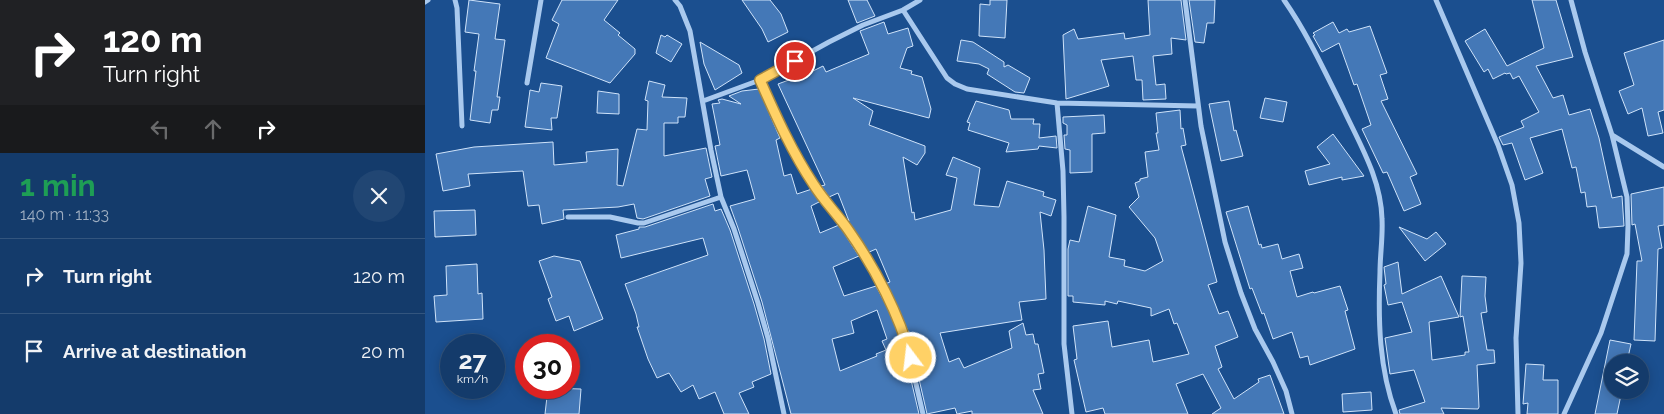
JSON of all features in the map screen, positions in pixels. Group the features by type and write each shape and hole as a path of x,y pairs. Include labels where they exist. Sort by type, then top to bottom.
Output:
{"street":[{"path":"455,0 457,8 462,126"},
{"path":"527,83 541,0"},
{"path":"675,0 680,6 690,31 721,197 734,229 758,303 768,338 783,414"},
{"path":"703,101 760,80 863,25 903,10 920,0"},
{"path":"1185,0 1201,126 1225,242 1255,330 1273,362 1286,391 1292,414"},
{"path":"1284,0 1295,16 1330,83 1371,167 1379,191 1382,219 1379,274 1382,362 1396,414"},
{"path":"1436,0 1498,145 1512,185 1519,223 1521,263 1516,338 1518,414"},
{"path":"1564,414 1601,333 1627,254 1629,226 1627,196 1612,135 1585,52 1571,0"},
{"path":"903,10 947,78 955,84 981,91 1057,103 1198,106"},
{"path":"760,80 789,142 815,186 849,231 869,262 892,306 904,332 923,414"},
{"path":"1057,103 1063,171 1064,344 1072,414"},
{"path":"1612,135 1664,167"},
{"path":"568,217 610,217 644,223 721,197"}],"building":[{"path":"469,0 500,4 495,39 505,40 497,97 500,97 498,110 492,110 490,123 470,120 479,34 465,32"},
{"path":"562,0 618,0 604,20 635,49 635,54 610,83 546,58 559,24 552,20"},
{"path":"742,0 770,0 781,14 788,32 768,42 762,29"},
{"path":"848,0 867,0 875,16 857,23"},
{"path":"990,0 1007,0 1005,38 979,36 980,4 990,5"},
{"path":"1148,0 1181,0 1186,40 1171,38 1172,54 1153,56 1156,85 1165,84 1166,99 1143,100 1142,80 1136,80 1133,56 1101,60 1109,86 1066,99 1063,35 1074,29 1078,39 1124,33 1125,39 1150,35"},
{"path":"1189,0 1215,0 1214,23 1207,23 1204,43 1195,42"},
{"path":"1532,0 1556,0 1573,57 1536,66 1553,98 1563,95 1569,115 1590,109 1599,138 1612,198 1622,196 1624,226 1599,228 1596,206 1587,207 1585,192 1581,193 1576,167 1572,168 1562,129 1530,138 1543,173 1525,180 1512,143 1503,145 1499,137 1524,127 1521,121 1539,112 1519,76 1513,79 1510,73 1505,73 1493,79 1488,69 1484,72 1465,41 1485,29 1507,66 1544,48"},
{"path":"884,22 888,34 908,28 913,46 907,48 900,68 912,71 911,74 922,77 931,109 929,118 853,98 873,111 869,125 925,146 925,153 917,165 903,157 912,213 914,212 915,220 951,210 957,178 946,175 953,157 980,168 974,205 999,207 1007,181 1044,192 1043,196 1056,200 1051,216 1040,212 1046,299 1019,302 1022,320 940,333 949,362 959,358 964,368 1012,348 1009,331 1023,323 1026,335 1033,334 1035,344 1038,344 1044,373 1038,374 1041,389 1033,390 1043,414 972,414 972,411 957,414 955,408 927,414 908,331 885,284 890,282 876,249 867,253 847,222 849,221 838,193 829,197 821,186 825,185 778,84 823,66 826,72 869,54 860,31"},
{"path":"1333,22 1339,33 1347,29 1349,32 1370,26 1387,73 1380,75 1388,99 1381,101 1417,174 1410,177 1421,204 1404,211 1387,172 1383,173 1362,129 1371,125 1357,84 1354,85 1339,43 1322,52 1313,36 1315,35 1313,33"},
{"path":"661,35 665,37 667,35 682,44 671,62 656,53"},
{"path":"961,40 973,42 1004,62 1004,67 1008,65 1030,78 1024,93 1015,92 987,74 989,69 979,64 957,61"},
{"path":"1664,40 1664,110 1658,112 1663,133 1648,136 1642,108 1628,114 1619,91 1634,85 1624,53"},
{"path":"700,42 739,65 742,73 715,90 704,64"},
{"path":"649,81 665,85 662,97 687,98 685,117 678,117 678,123 664,123 664,156 706,148 712,177 705,179 710,196 643,219 637,218 634,204 618,207 563,210 564,219 542,224 539,205 528,206 523,171 468,174 470,186 443,191 436,154 474,147 553,142 554,165 587,162 586,152 618,149 617,185 623,186 637,129 647,130 648,101 645,100"},
{"path":"541,83 562,86 557,118 551,118 552,130 525,127 530,90 539,92"},
{"path":"759,89 780,138 776,140 784,176 791,174 797,194 812,189 821,201 811,206 820,233 839,225 859,256 833,267 844,296 876,286 900,333 919,414 791,414 762,302 730,206 755,199 747,170 721,176 715,146 720,145 712,104 720,103 718,100 722,99 741,104 729,96 742,91","holes":["877,310 887,339 882,341 886,350 876,354 877,356 840,371 832,339 854,333 851,321"]},
{"path":"598,91 619,94 619,114 597,113"},
{"path":"1265,98 1287,102 1283,122 1260,118"},
{"path":"976,101 1009,110 1011,119 1034,119 1033,124 1040,124 1039,138 1056,136 1057,148 1039,146 1038,149 1006,152 1009,143 968,130 970,123 967,122"},
{"path":"1229,101 1234,131 1236,130 1243,156 1221,161 1209,104"},
{"path":"1180,110 1181,129 1183,128 1186,145 1181,146 1217,282 1208,285 1219,314 1228,311 1238,337 1215,346 1222,367 1218,369 1234,399 1259,382 1258,379 1270,375 1284,414 1212,414 1221,408 1203,374 1176,384 1188,414 1105,414 1103,408 1086,412 1074,360 1077,359 1073,326 1108,321 1112,347 1149,340 1153,362 1189,354 1177,323 1174,324 1169,309 1151,316 1151,308 1118,301 1117,304 1105,301 1105,305 1073,302 1073,296 1068,296 1068,249 1070,240 1079,242 1088,206 1116,215 1109,257 1125,260 1124,266 1145,271 1163,261 1155,238 1129,207 1139,197 1135,183 1140,181 1140,179 1148,177 1145,152 1159,150 1156,133 1158,133 1156,113"},
{"path":"1104,115 1105,133 1092,134 1092,172 1070,173 1070,150 1065,149 1064,135 1067,135 1067,125 1063,123 1063,117"},
{"path":"1333,134 1364,176 1342,180 1342,177 1309,185 1305,171 1330,164 1317,147"},
{"path":"1664,187 1664,225 1658,226 1662,248 1658,249 1655,341 1634,340 1637,261 1642,261 1635,224 1632,225 1631,194"},
{"path":"713,204 715,211 721,209 730,230 764,339 771,374 752,382 754,387 739,393 749,414 724,414 715,392 699,399 693,385 681,392 669,373 657,378 637,327 639,327 636,314 625,284 708,255 703,238 621,258 616,235"},
{"path":"1248,206 1259,245 1261,244 1262,248 1278,244 1282,259 1299,254 1303,268 1290,271 1297,297 1340,286 1348,310 1345,311 1355,349 1310,365 1308,356 1300,358 1292,332 1273,339 1264,313 1262,314 1252,288 1250,289 1226,212"},
{"path":"475,210 476,235 435,237 434,211"},
{"path":"1399,227 1427,239 1436,232 1446,244 1425,261"},
{"path":"554,256 580,261 603,319 574,331 569,316 556,321 548,299 552,297 539,261"},
{"path":"1398,262 1402,294 1441,276 1459,317 1429,322 1432,360 1465,355 1465,352 1469,352 1463,316 1460,317 1462,276 1486,277 1485,296 1487,312 1481,313 1487,350 1494,350 1495,363 1477,365 1478,409 1441,408 1444,414 1400,414 1399,410 1425,402 1414,370 1390,374 1385,338 1412,332 1402,302 1388,305 1384,285 1386,284 1384,267"},
{"path":"477,264 478,294 482,293 483,319 436,322 434,296 447,295 446,266"},
{"path":"1610,340 1631,344 1629,354 1607,354"},
{"path":"1526,364 1544,365 1543,380 1558,380 1558,414 1527,414 1528,403 1523,404"},
{"path":"1604,370 1604,399 1620,399 1617,414 1595,414"},
{"path":"581,389 579,414 545,414 547,399 580,399"},
{"path":"1371,392 1372,410 1343,412 1342,394"}],"route":[{"path":"795,61 760,80 775,116 815,186 849,231 869,262 904,332 911,358"}]}
